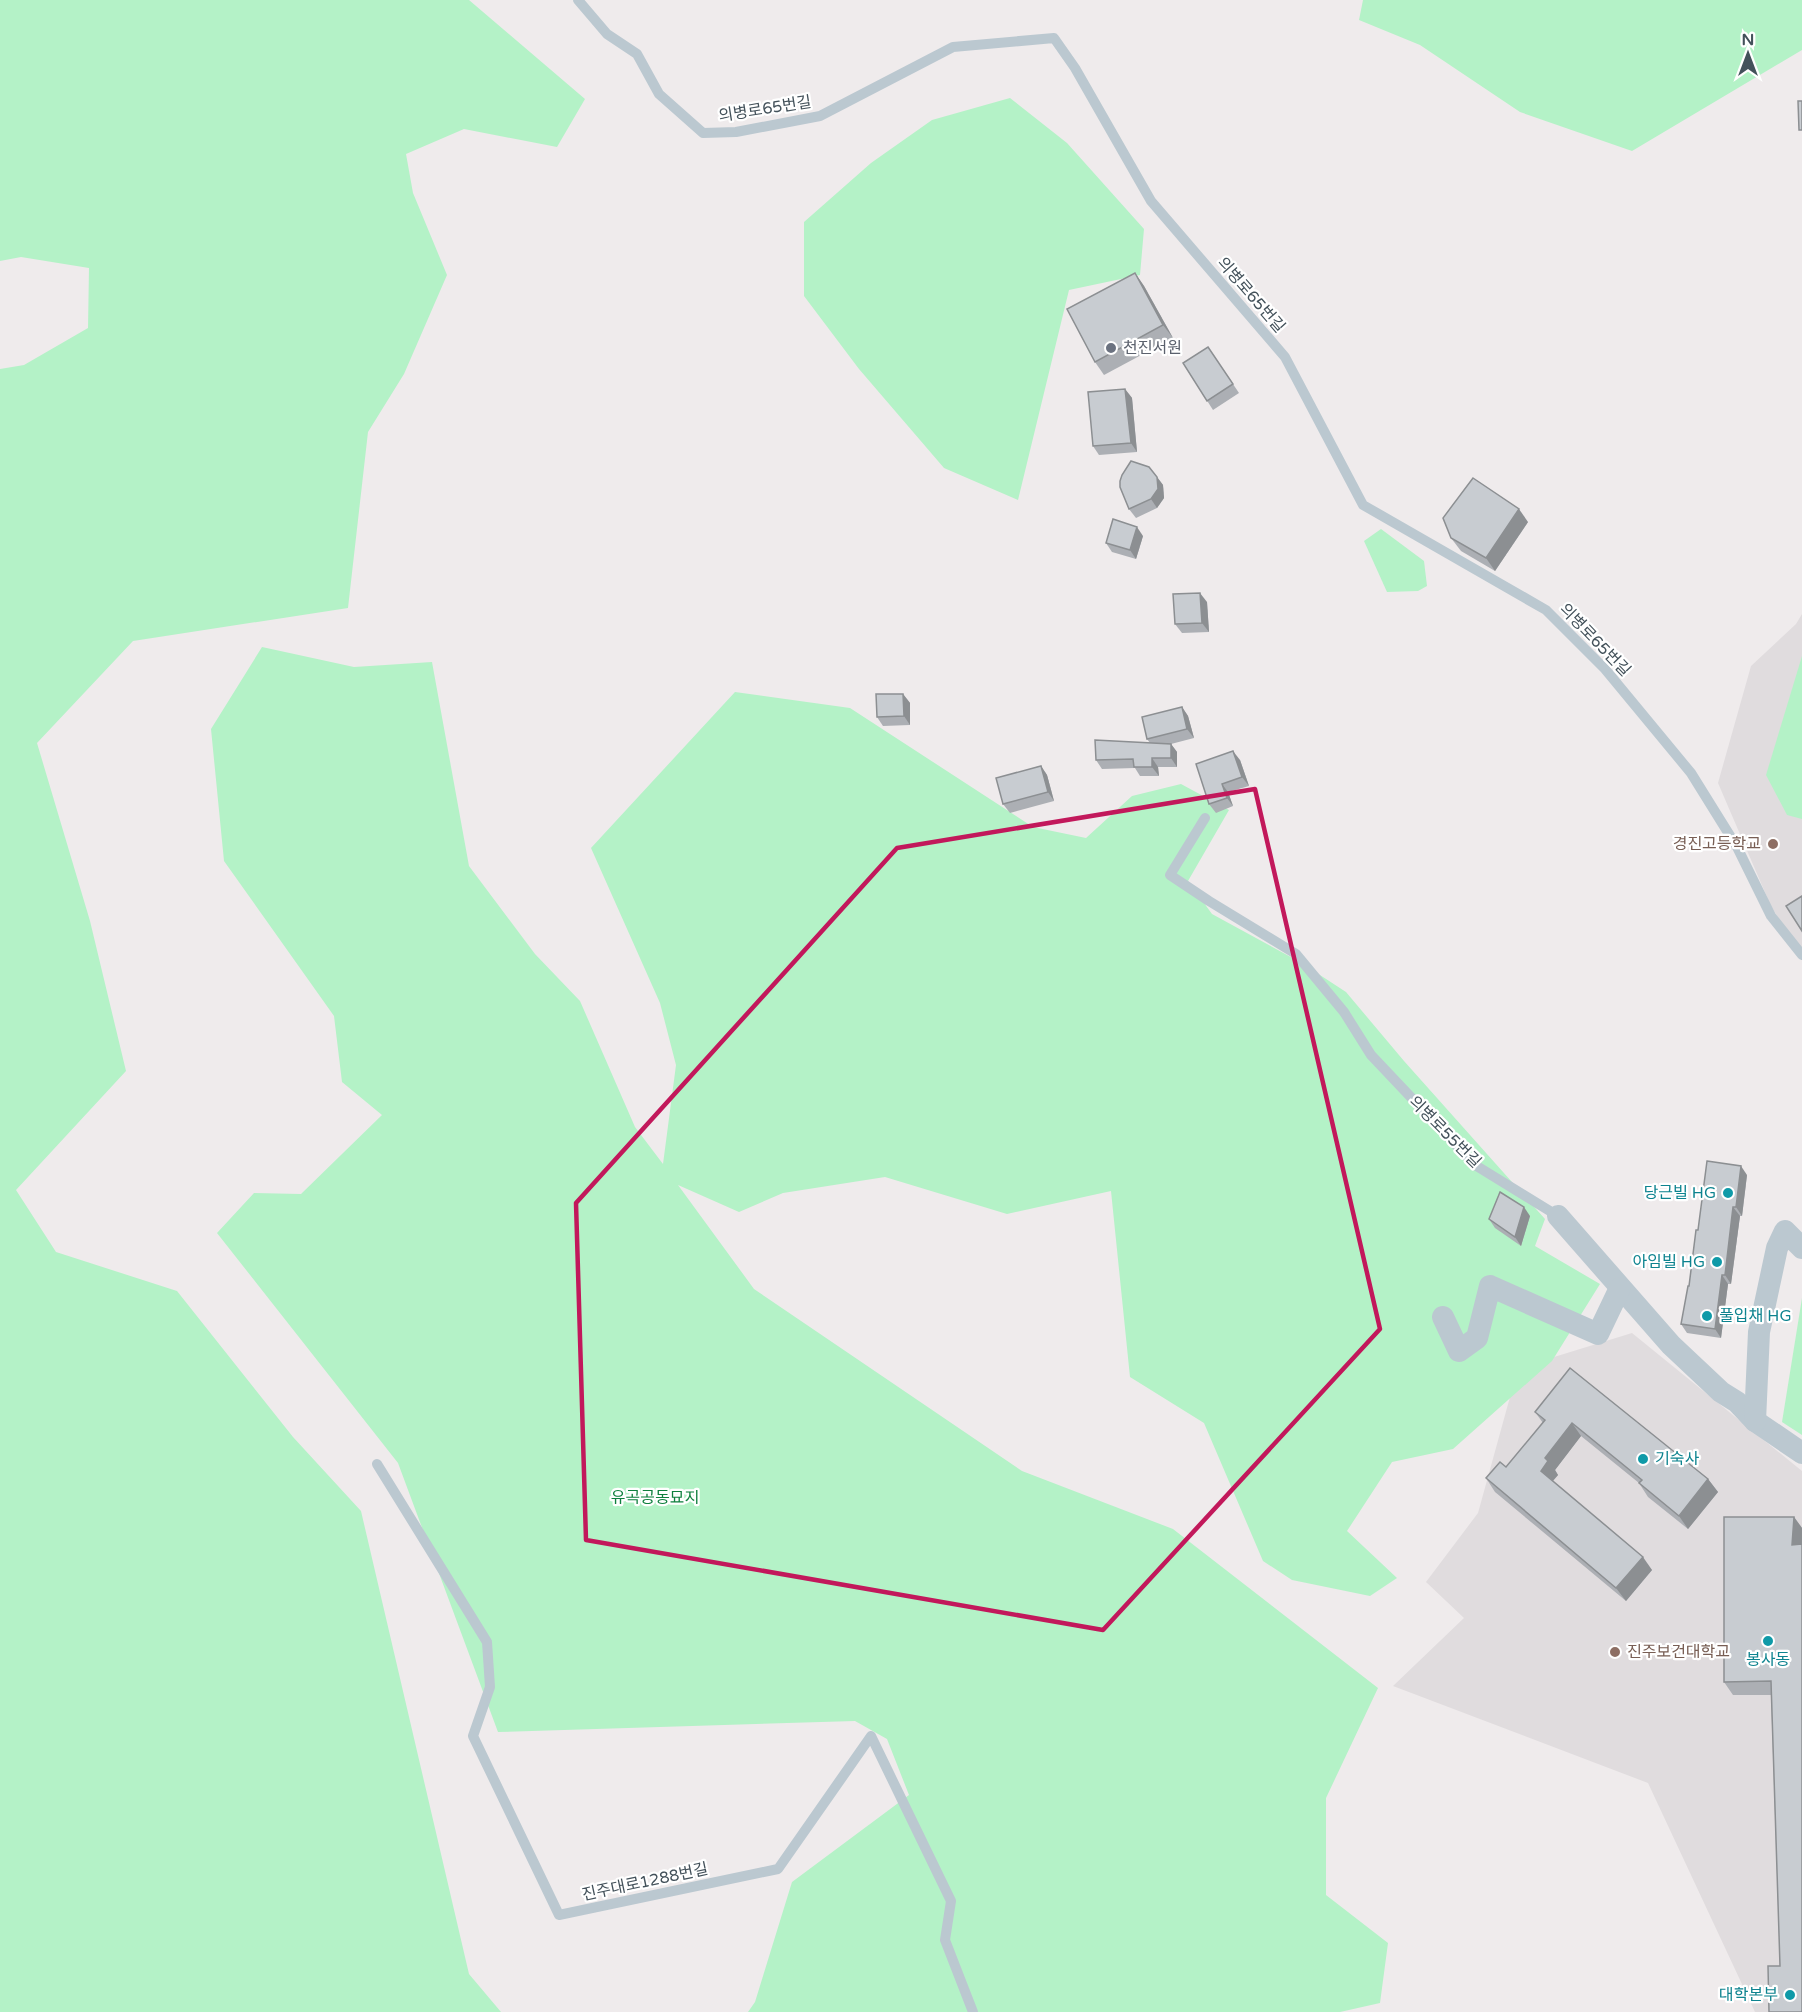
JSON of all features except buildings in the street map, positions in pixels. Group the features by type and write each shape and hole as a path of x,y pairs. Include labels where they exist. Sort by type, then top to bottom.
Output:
{"street":[{"name":"의병로55번길","path":"1558,1216 1671,1345 1721,1392 1737,1402 1755,1421 1802,1453"},
{"path":"1755,1421 1759,1332 1777,1248 1785,1231 1802,1248"},
{"path":"1443,1317 1459,1351 1477,1338 1490,1286 1598,1334 1620,1288"}],"lane":[{"name":"의병로65번길","path":"578,0 607,34 637,54 659,94 703,133 736,132 820,116 953,47 1054,38 1074,68 1151,201 1285,357 1363,505 1546,610 1605,669 1691,773 1737,847 1771,916 1802,955"},
{"name":"의병로55번길","path":"1205,818 1170,875 1296,954 1344,1012 1371,1055 1475,1165 1558,1216"},
{"name":"진주대로1288번길","path":"377,1464 486,1642 490,1687 473,1736 559,1915 778,1869 871,1736 951,1901 945,1940 973,2012"}],"highlighted area":[{"path":"1255,789 1380,1329 1103,1630 586,1540 576,1203 897,848"}],"shaded area":[{"name":"경진고등학교","path":"1802,614 1802,958 1770,904 1718,783 1751,666 1796,624"},
{"name":"진주보건대학교","path":"1632,1333 1802,1471 1802,2012 1755,2012 1648,1783 1393,1686 1464,1618 1426,1582 1478,1513 1518,1368"}],"green space":[{"path":"0,0 469,0 585,99 557,147 464,129 406,154 413,193 447,275 404,374 368,432 348,608 133,641 37,743 90,921 126,1071 16,1190 56,1252 177,1291 293,1437 361,1511 469,1974 501,2012 0,2012 0,369 24,365 88,328 89,268 21,257 0,261"},
{"path":"1363,0 1802,0 1802,50 1632,151 1520,112 1420,45 1359,20"},
{"path":"1010,98 1067,143 1144,229 1140,275 1069,290 1018,500 944,468 859,369 804,296 804,222 871,163 932,120"},
{"path":"1381,529 1424,561 1427,586 1418,591 1387,592 1364,541"},
{"name":"유곡공동묘지","path":"262,647 354,667 432,662 469,866 535,954 580,1001 635,1127 663,1164 676,1065 660,1003 591,848 735,692 850,708 1033,827 1086,838 1132,796 1181,784 1229,810 1188,881 1212,914 1300,962 1346,992 1404,1061 1545,1219 1535,1246 1600,1284 1552,1361 1453,1449 1392,1462 1347,1531 1397,1578 1370,1596 1292,1580 1263,1561 1204,1423 1130,1377 1111,1191 1007,1214 885,1177 783,1193 739,1212 678,1185 754,1289 1022,1471 1173,1529 1378,1688 1326,1798 1326,1895 1388,1943 1380,2003 1340,2012 748,2012 755,2002 792,1882 909,1795 887,1739 855,1721 498,1732 398,1463 217,1233 254,1193 301,1194 382,1115 342,1082 334,1016 224,861 211,729"},
{"path":"1802,656 1802,819 1787,815 1766,775"},
{"path":"1802,1298 1802,1435 1782,1422"}],"place":[{"name":"천진서원","path":"1111,348"},
{"name":"경진고등학교","path":"1773,844"},
{"name":"당근빌 HG","path":"1728,1193"},
{"name":"아임빌 HG","path":"1717,1262"},
{"name":"풀입채 HG","path":"1707,1316"},
{"name":"기숙사","path":"1643,1459"},
{"name":"봉사동","path":"1768,1641"},
{"name":"진주보건대학교","path":"1615,1652"},
{"name":"대학본부","path":"1790,1995"}]}
